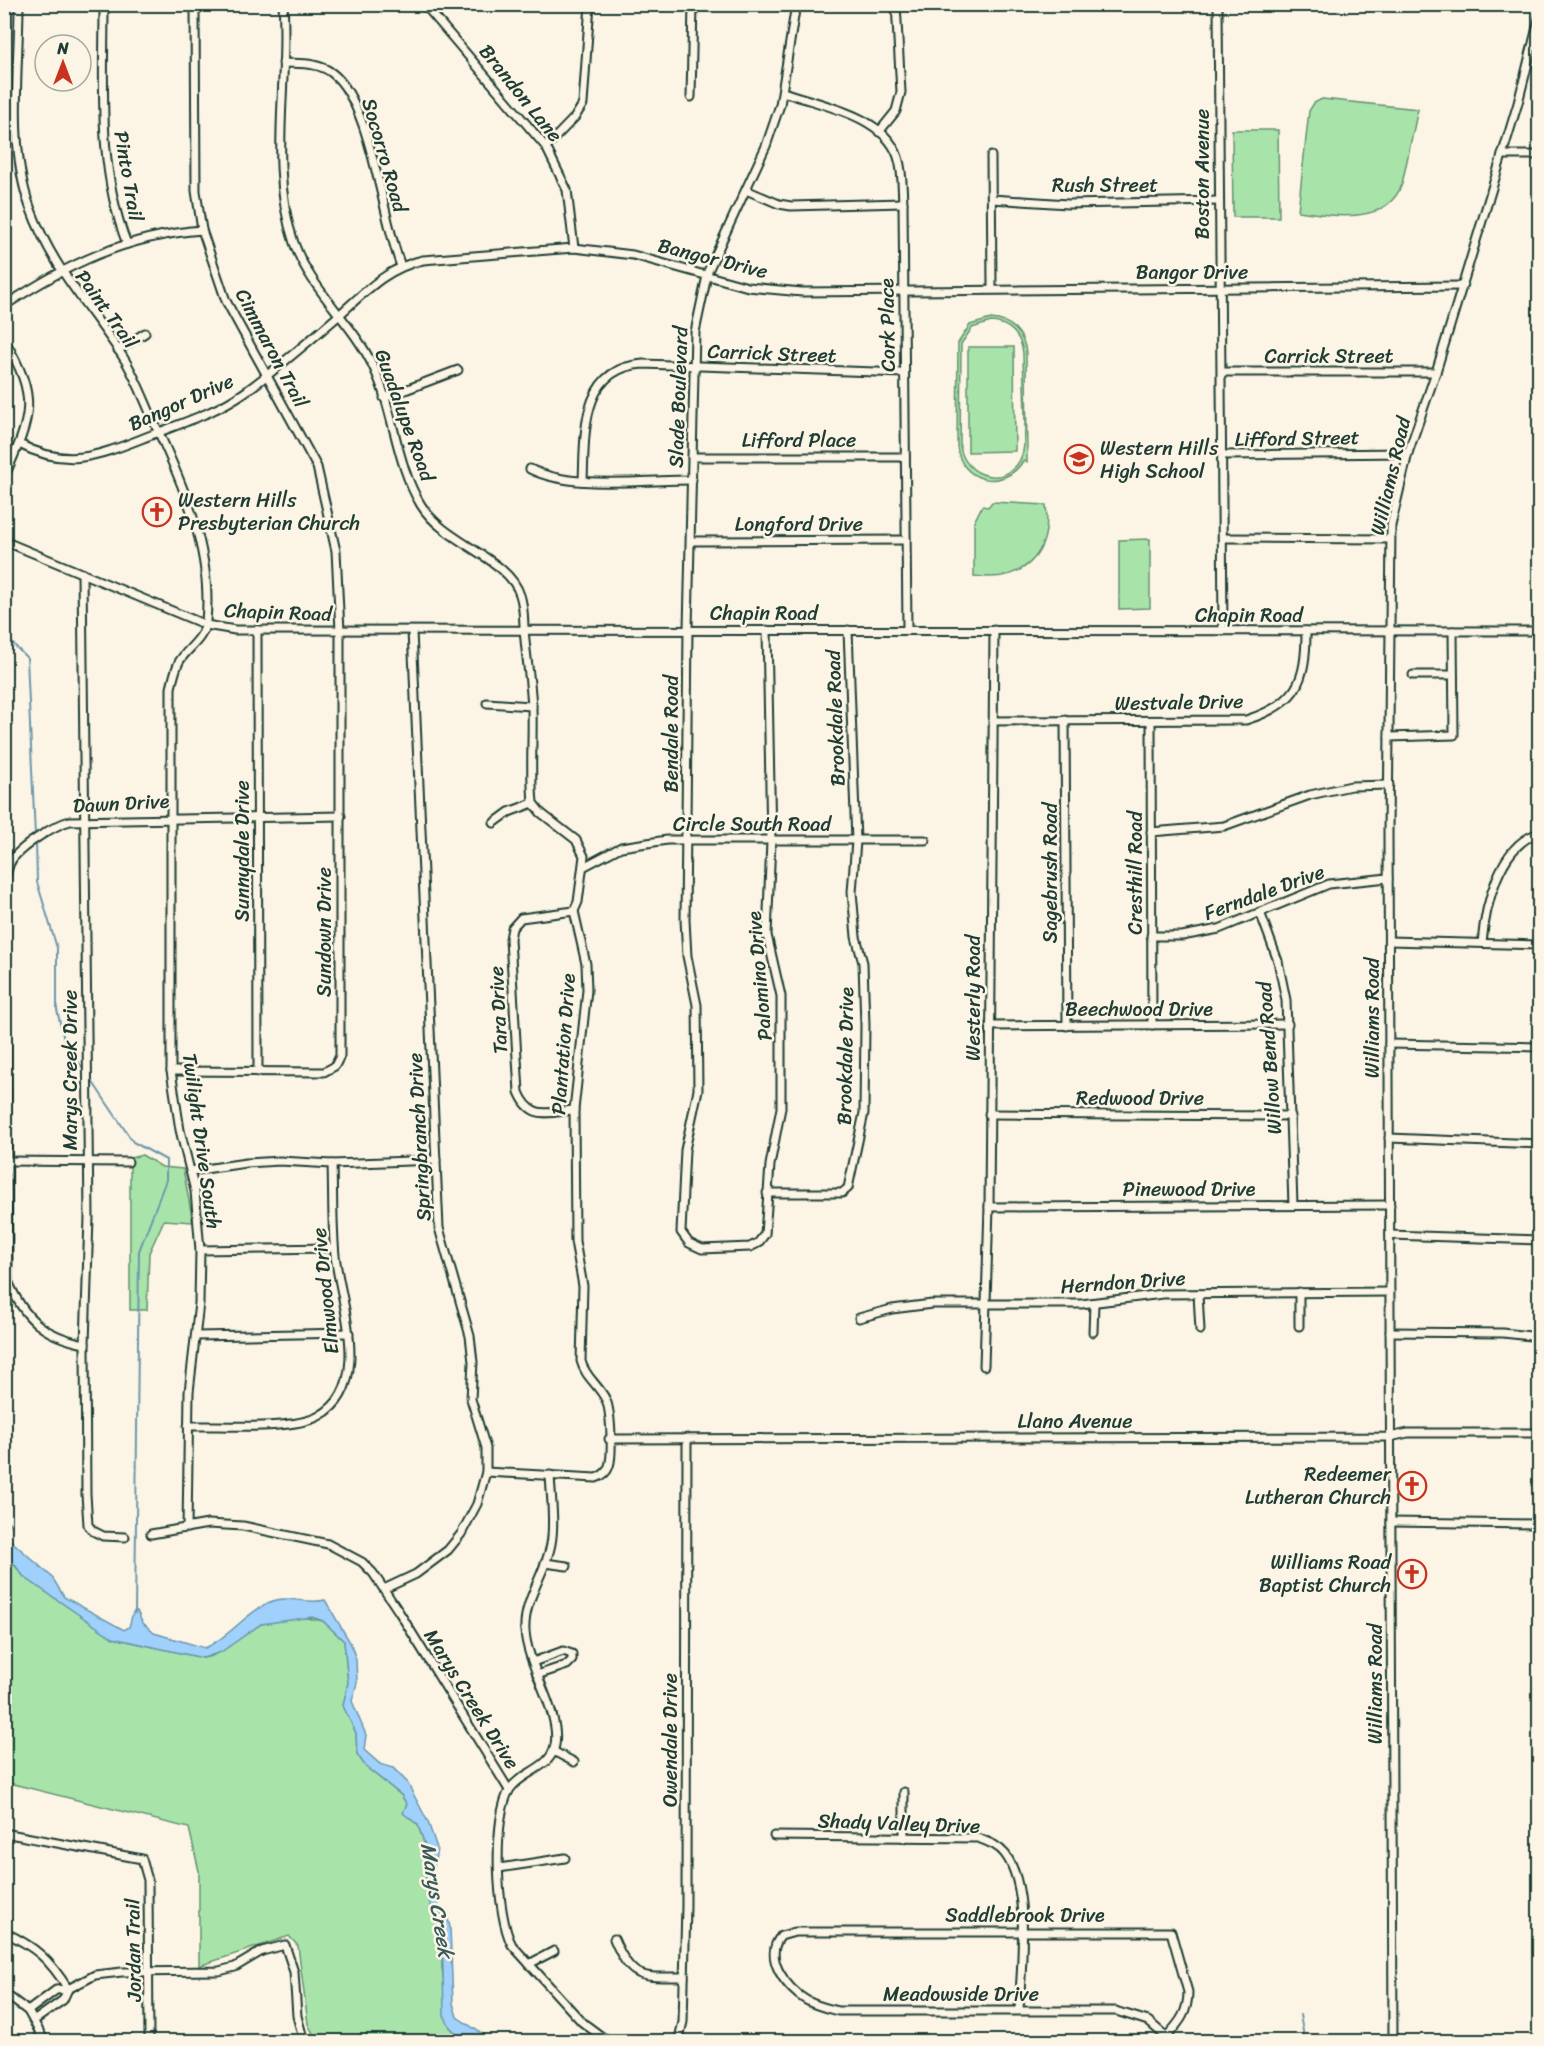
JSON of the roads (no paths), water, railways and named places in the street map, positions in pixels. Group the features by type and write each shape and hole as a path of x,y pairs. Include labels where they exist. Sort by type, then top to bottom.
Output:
{"street":[{"name":"Paint Trail","path":"19,4 18,116 22,174 33,214 60,271 118,350 134,377 159,432 199,536 206,576 206,625"},
{"name":"Pinto Trail","path":"104,4 104,144 113,198 127,244"},
{"name":"Cimmaron Trail","path":"195,4 196,191 202,230 226,301 317,467 336,551 340,631"},
{"name":"Guadalupe Road","path":"283,4 281,181 285,209 299,256 339,315 362,344 374,368 420,504 439,526 512,579 520,595 524,632"},
{"name":"Brandon Lane","path":"424,4 546,147 567,190 574,249"},
{"path":"546,147 575,117 583,104 590,4"},
{"path":"691,98 693,4"},
{"name":"Slade Boulevard","path":"688,629 694,332 706,276 766,146 783,92 796,4"},
{"path":"879,132 896,111 901,92 896,4"},
{"name":"Boston Avenue","path":"1218,4 1223,631"},
{"name":"Williams Road","path":"1393,2042 1388,878 1390,539 1408,453 1436,372 1502,155 1529,64 1539,15"},
{"name":"Socorro Road","path":"283,63 318,66 332,73 347,88 369,151 400,266"},
{"name":"Cork Place","path":"783,92 853,116 879,132 891,144 899,159 903,203 907,630"},
{"path":"1502,155 1539,155"},
{"path":"991,156 992,289"},
{"path":"746,190 779,204 791,206 903,203"},
{"name":"Rush Street","path":"992,199 1068,204 1219,201"},
{"path":"4,306 60,271 108,249 202,230"},
{"name":"Bangor Drive","path":"19,444 43,454 78,458 102,454 228,403 266,376 380,278 400,266 436,258 574,249 633,255 706,276 772,290 1462,286"},
{"path":"118,350 145,333"},
{"path":"4,339 19,364 27,390 28,416 4,478"},
{"name":"Carrick Street","path":"583,481 586,418 589,403 618,370 634,365 904,373"},
{"path":"384,398 458,370"},
{"name":"Carrick Street","path":"1222,372 1436,372"},
{"name":"Lifford Street","path":"1223,455 1408,453"},
{"name":"Lifford Place","path":"692,457 905,457"},
{"path":"530,469 556,480 692,480"},
{"path":"1223,538 1390,539"},
{"name":"Longford Drive","path":"691,542 906,540"},
{"name":"Chapin Road","path":"4,541 206,625 235,630 1539,631"},
{"name":"Marys Creek Drive","path":"82,573 89,1217 85,1344 88,1525 102,1536 125,1537"},
{"name":"Twilight Drive South","path":"187,1528 188,1426 196,1336 200,1250 199,1213 180,1130 171,1071 171,688 179,662 198,641 206,625"},
{"name":"Bendale Road","path":"688,629 687,956 697,1005 698,1090 696,1108 685,1149 681,1232 688,1243 702,1249 750,1247 758,1243"},
{"name":"Sunnydale Drive","path":"257,630 258,1072"},
{"name":"Palomino Drive","path":"758,1243 765,1234 767,1193 781,1108 781,996 767,935 771,841 767,630"},
{"name":"Brookdale Road","path":"848,630 856,841"},
{"name":"Westerly Road","path":"984,1366 989,1207 994,630"},
{"name":"Sundown Drive","path":"171,1071 324,1072 334,1066 340,1056 340,631"},
{"name":"Springbranch Drive","path":"384,1589 416,1574 448,1550 474,1510 486,1472 486,1448 471,1399 473,1362 470,1336 439,1228 412,631"},
{"name":"Westvale Drive","path":"993,721 1246,720 1280,705 1289,698 1302,681 1306,660 1306,631"},
{"path":"1389,737 1454,735 1453,631"},
{"path":"524,632 532,706 533,803 541,813 576,840 584,856 585,866"},
{"path":"1413,675 1453,675"},
{"path":"487,703 532,706"},
{"name":"Sagebrush Road","path":"1065,720 1067,1026"},
{"name":"Cresthill Road","path":"1151,721 1152,1025"},
{"path":"1151,832 1224,826 1310,795 1351,786 1389,785"},
{"path":"494,823 509,812 533,803"},
{"name":"Dawn Drive","path":"85,1344 52,1335 32,1320 13,1293 7,1272 5,891 13,859 62,822 85,819 171,817 341,816"},
{"path":"1482,943 1486,907 1505,862 1524,840 1539,833"},
{"name":"Circle South Road","path":"585,866 632,843 687,839 925,840"},
{"name":"Brookdale Drive","path":"767,1193 842,1193 848,1188 864,1113 865,1025 862,963 856,936 852,892 856,841"},
{"name":"Plantation Drive","path":"550,1475 596,1478 605,1473 610,1461 606,1402 583,1370 581,1361 583,1286 582,1269 575,1240 574,1110 587,990 586,964 574,911 585,866"},
{"name":"Ferndale Drive","path":"1151,936 1182,936 1219,929 1329,884 1388,878"},
{"name":"Tara Drive","path":"574,911 521,918 512,928 510,939 519,1092 525,1104 540,1113 574,1110"},
{"name":"Willow Bend Road","path":"1260,912 1278,961 1288,1024 1293,1205"},
{"path":"1389,941 1539,945"},
{"name":"Beechwood Drive","path":"990,1026 1288,1024"},
{"path":"1389,1044 1539,1047"},
{"name":"Redwood Drive","path":"989,1114 1291,1116"},
{"path":"1389,1138 1539,1144"},
{"path":"6,1161 128,1162"},
{"path":"191,1171 246,1163 332,1164 436,1161"},
{"name":"Elmwood Drive","path":"188,1426 296,1423 318,1416 339,1397 346,1385 349,1374 349,1333 334,1248 332,1164"},
{"name":"Pinewood Drive","path":"989,1207 1390,1205"},
{"path":"1390,1235 1539,1240"},
{"path":"200,1250 334,1248"},
{"path":"1299,1292 1299,1326"},
{"name":"Herndon Drive","path":"859,1318 892,1309 932,1304 1094,1303 1163,1294 1390,1292"},
{"path":"1198,1294 1200,1330"},
{"path":"1093,1332 1094,1303"},
{"path":"1390,1332 1503,1333 1539,1336"},
{"path":"196,1336 349,1333"},
{"name":"Llano Avenue","path":"609,1439 1390,1437 1408,1433 1539,1433"},
{"name":"Owendale Drive","path":"678,2042 683,2022 686,1906 687,1438"},
{"path":"486,1472 550,1475 552,1532 545,1563 525,1621 526,1641 552,1715 555,1740 553,1751 546,1762 516,1782 509,1790"},
{"path":"1391,1522 1539,1524"},
{"name":"Marys Creek Drive","path":"152,1534 208,1524 243,1526 328,1544 362,1562 384,1589 509,1790 501,1815 499,1868 504,1930 512,1945 582,2022 609,2042"},
{"path":"545,1563 567,1566"},
{"path":"533,1662 563,1651 572,1654 572,1660 567,1665 537,1675"},
{"path":"553,1751 574,1762"},
{"path":"904,1792 904,1838"},
{"name":"Jordan Trail","path":"4,1833 142,1860 148,1880 149,2042"},
{"name":"Shady Valley Drive","path":"774,1836 978,1838 996,1846 1006,1855 1011,1865 1020,1895 1023,1932 1019,2010"},
{"path":"499,1868 564,1858"},
{"path":"4,1932 32,1947 51,1962 68,1989"},
{"name":"Saddlebrook Drive","path":"775,1949 781,1936 795,1932 1171,1932 1188,1992 1188,2001 1186,2013 1170,2039"},
{"path":"614,1939 624,1962 635,1973 653,1977 684,1977"},
{"path":"28,2011 56,1990 68,1989 95,1975 219,1971 235,1967 262,1951 285,1946 294,1972 297,2016 304,2042"},
{"name":"Meadowside Drive","path":"775,1949 779,1973 803,1999 838,2011 1116,2011 1148,2021 1170,2039"},
{"path":"529,1964 554,1951"},
{"path":"35,2020 63,2000 68,1989"},
{"path":"4,1993 28,2011 35,2020 45,2042"}],"water":[{"name":"Marys Creek","path":"5,1518 10,1523 8,1538 52,1577 64,1597 124,1630 129,1627 133,1612 137,1611 142,1622 154,1633 205,1648 270,1602 284,1599 325,1600 351,1644 356,1660 357,1683 352,1701 366,1735 364,1750 380,1764 393,1768 407,1782 428,1822 437,1848 432,1880 441,1913 448,1919 450,1927 453,2003 457,2017 493,2041 463,2041 450,2027 444,2015 442,1927 430,1903 425,1883 431,1854 426,1848 418,1825 403,1813 407,1804 401,1795 366,1767 357,1754 356,1733 343,1706 348,1683 344,1641 323,1621 312,1617 261,1624 221,1652 203,1658 113,1638 24,1577 5,1552"}],"waterway":[{"path":"4,640 12,643 27,658 35,836"},
{"path":"36,841 37,882 57,948 57,1010 65,1044 85,1071"},
{"path":"90,1078 133,1142 166,1160 166,1180 139,1251 135,1613"},
{"path":"1300,2015 1305,2042"}],"place":[{"name":"Western Hills High School","path":"1079,459"},
{"name":"Western Hills Presbyterian Church","path":"157,512"},
{"name":"Redeemer Lutheran Church","path":"1412,1486"},
{"name":"Williams Road Baptist Church","path":"1412,1574"}]}
